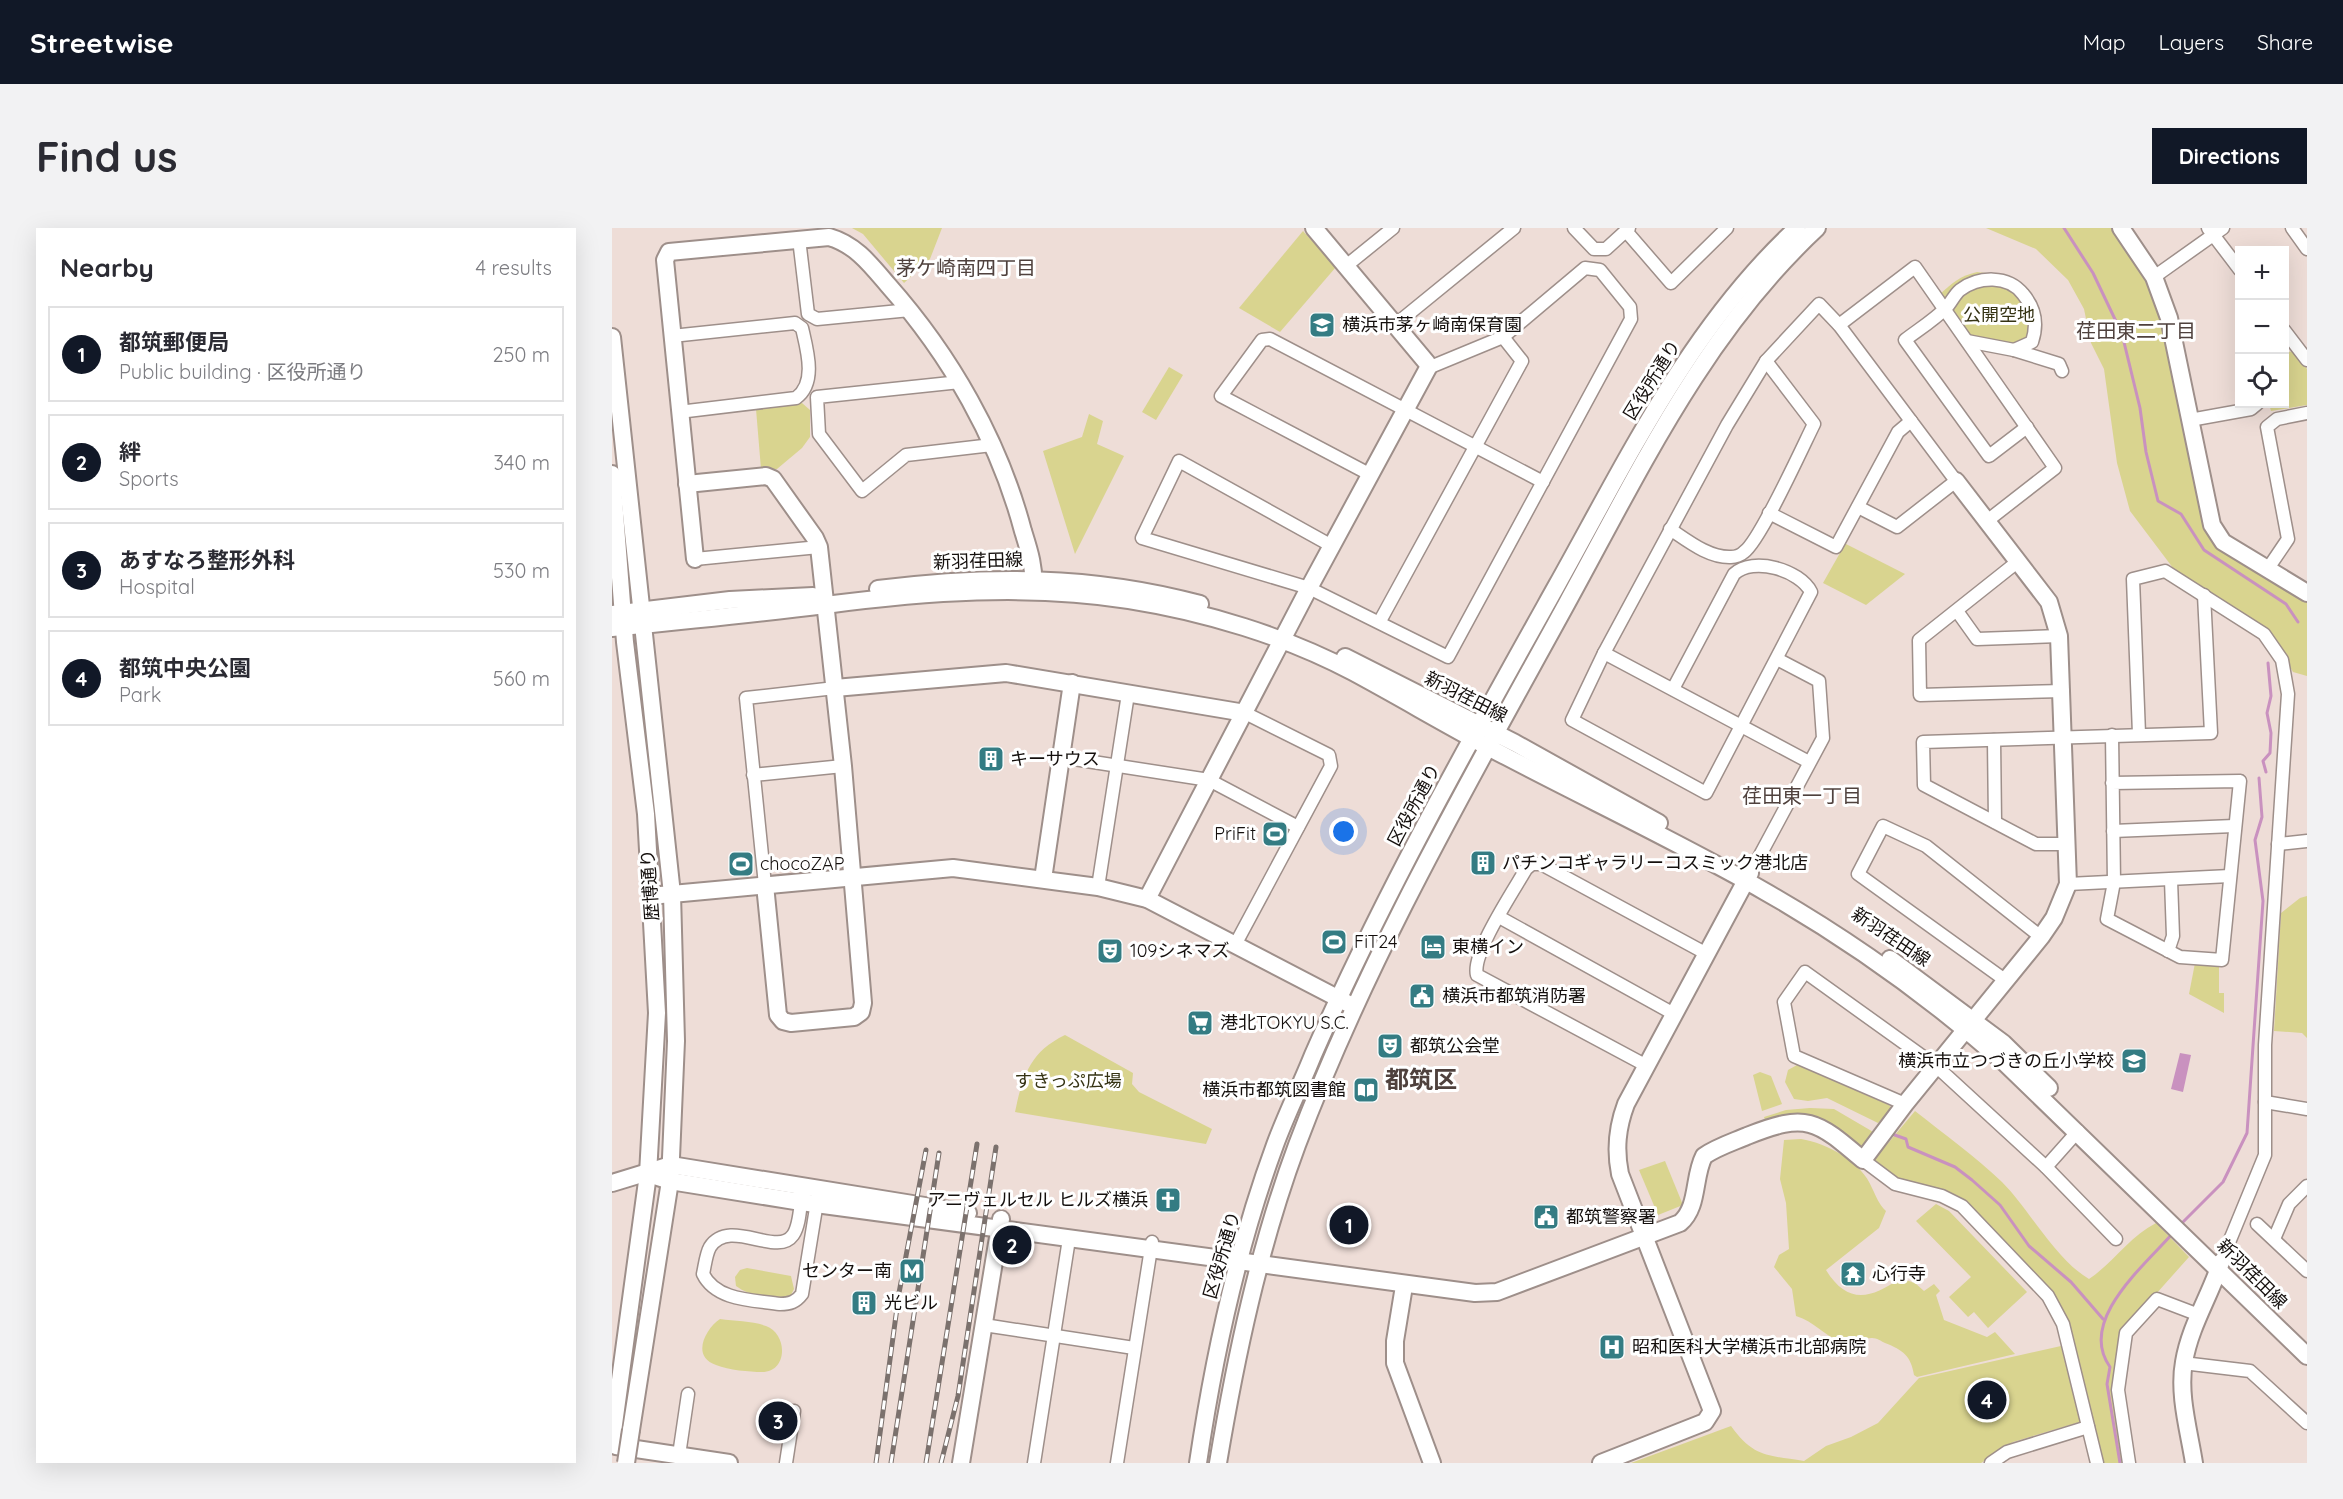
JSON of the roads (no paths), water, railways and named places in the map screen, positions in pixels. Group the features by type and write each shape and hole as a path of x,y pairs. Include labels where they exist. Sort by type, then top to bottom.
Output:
{"street":[{"path":"1314,228 1427,363 1428,368"},
{"path":"1346,266 1392,228"},
{"path":"1395,325 1514,228"},
{"path":"1574,228 1594,249 1606,249 1627,229 1671,283 1727,228"},
{"name":"区役所通り","path":"1218,1463 1234,1371 1260,1264 1296,1148 1373,924 1475,732 1677,371 1726,306 1797,228"},
{"name":"区役所通り","path":"1198,1463 1213,1365 1240,1258 1275,1145 1346,1002 1686,386 1748,301 1817,228"},
{"path":"2121,228 2154,277 2172,327 2212,525 2223,542 2307,594"},
{"path":"2292,228 2307,249"},
{"path":"2154,277 2215,230 2235,262"},
{"path":"819,547 695,559 665,266 669,252 829,237 850,246 866,260 910,310 960,382 992,445 1016,504 1034,585"},
{"path":"799,239 808,314 817,319 910,310"},
{"path":"1839,325 1915,267 1946,308 2055,468 1987,521"},
{"path":"1148,899 1309,588 1406,412 1428,368 1503,337 1585,268 1600,270 1630,307 1631,319 1448,657 1380,621 1309,588 1142,538 1179,461 1332,546"},
{"path":"2014,350 2032,342 2036,330 2030,302 2020,290 2008,282 1982,280 1969,284 1958,292 1946,308 1905,340 1989,456 2026,427"},
{"path":"1673,689 1734,574 1739,569 1748,567 1786,570 1807,583 1811,592 1706,793 1572,720 1604,653 1727,424 1766,361 1819,304 1839,325 2016,563 2049,602 2059,636 2063,691 2068,884 2054,918 1863,1160"},
{"path":"672,336 795,323 801,328 808,357 805,392 796,398 679,412"},
{"name":"歴博通り","path":"612,336 672,894 676,1041 670,1173 626,1463"},
{"path":"1380,621 1522,361 1503,337"},
{"path":"2289,337 2307,360"},
{"path":"1371,475 1221,396 1262,340 1270,339 1542,482"},
{"path":"1967,341 2014,350 2059,364 2061,371"},
{"path":"1670,529 1697,547 1718,556 1734,557 1746,552 1769,513 1814,424 1766,361"},
{"path":"960,382 817,397 819,434 862,491 906,454 992,445"},
{"path":"2190,420 2252,408"},
{"path":"2267,570 2288,539 2267,427 2277,419 2307,413"},
{"path":"1769,513 1836,547 1898,432 1911,422"},
{"name":"歴博通り","path":"612,474 617,620 646,814 652,896 657,1035 648,1174 613,1433"},
{"path":"687,484 766,476 773,479 819,547 823,601 835,688 843,766 863,1003 861,1012 854,1017 791,1023 783,1021 778,1015 746,698 835,688 995,673 1071,683 1245,714 1329,755 1331,766 1235,945"},
{"path":"1858,507 1897,526 1956,481"},
{"path":"2016,563 1919,640 1920,696 2063,691"},
{"path":"2139,734 2133,579 2165,571 2264,634 2282,660 2288,694 2265,1045 2265,1155 2199,1315 2184,1363 2183,1383 2194,1463"},
{"name":"新羽荏田線","path":"617,620 730,600 823,601 933,582 1034,585 1151,604 1285,636 1475,732 1748,876 1970,1025 2003,1043 2198,1241 2307,1341"},
{"path":"2068,844 2036,844 1924,784 1923,742 2211,733 2204,595"},
{"path":"1957,611 1977,639 2059,636"},
{"path":"1604,653 1809,762"},
{"path":"1601,1463 1705,1422 1712,1411 1620,1174 1616,1154 1623,1114 1674,1014 1823,738 1819,681 1777,659"},
{"path":"1043,879 1071,683"},
{"path":"1098,887 1128,694"},
{"path":"2112,735 2112,783 2114,882 2107,919 2180,957 2222,960 2240,780 2112,783"},
{"path":"1994,740 1995,822"},
{"path":"1061,757 1209,780 1298,827"},
{"path":"753,775 843,766"},
{"path":"2005,980 1858,874 1884,826 1926,846 2041,937"},
{"path":"2113,831 2234,826"},
{"path":"2278,844 2307,841"},
{"path":"1647,1066 1478,975 1477,959 1499,917 1526,869 1532,864 1541,864 1707,954"},
{"path":"652,896 953,868 1098,887 1148,899 1346,1002"},
{"path":"2068,884 2230,876"},
{"path":"2168,951 2173,936 2170,880"},
{"path":"1499,917 1674,1014"},
{"path":"1905,1104 1794,1056 1784,1002 1805,972 1936,1066 2046,1167 2116,1239"},
{"name":"新羽荏田線","path":"1970,1025 2078,1131 2167,1210"},
{"path":"2265,1102 2307,1109"},
{"path":"612,1183 648,1174 670,1173 1240,1258 1260,1264 1404,1286 1475,1293 1497,1292 1680,1223 1689,1215 1697,1174 1704,1156 1769,1127 1801,1122 1817,1125 1895,1184 1942,1196 1962,1206 2048,1296 2064,1324 2097,1463"},
{"path":"2046,1167 2078,1131"},
{"path":"2274,1239 2289,1204 2307,1186"},
{"path":"810,1195 802,1294 798,1299 788,1304 780,1304 725,1294 711,1286 703,1274 709,1248 718,1238 730,1234 780,1242 789,1239 794,1234 810,1195"},
{"path":"1000,1224 1069,1239 1151,1246"},
{"path":"961,1463 1000,1224"},
{"path":"2258,1224 2307,1271"},
{"path":"1034,1463 1069,1239"},
{"path":"1117,1463 1151,1246"},
{"name":"新羽荏田線","path":"2221,1263 2307,1356"},
{"path":"1404,1286 1395,1341 1395,1363 1432,1463"},
{"path":"2129,1463 2118,1390 2126,1333 2157,1299 2199,1315"},
{"path":"984,1325 1134,1348"},
{"path":"2184,1363 2250,1371 2307,1423"},
{"path":"679,1455 688,1394"},
{"path":"786,1463 794,1414"},
{"path":"1991,1463 2007,1452 2088,1427"},
{"path":"612,1445 729,1463"}],"waterway":[{"path":"2064,228 2093,273 2122,334 2140,408 2146,452 2158,501 2181,514 2204,550 2286,604 2298,622"},
{"path":"2266,772 2263,761 2270,753 2271,733 2267,713 2271,696 2268,663"},
{"path":"2179,1226 2223,1182 2247,1133 2263,901 2255,840 2262,817 2259,778"},
{"path":"1892,1134 1906,1139 1908,1147 1955,1167 1972,1180 2000,1205 2029,1246 2071,1282 2103,1319"},
{"path":"2120,1463 2107,1384 2110,1367 2102,1349 2102,1331 2108,1313 2118,1295 2173,1233"}],"railway":[{"path":"926,1463 977,1144"},
{"path":"941,1463 958,1396 996,1147"},
{"path":"876,1463 899,1293 926,1150"},
{"path":"891,1463 939,1153"}],"place":[{"name":"横浜市茅ヶ崎南保育園","path":"1322,325"},
{"name":"キーサウス","path":"991,759"},
{"name":"PriFit","path":"1275,834"},
{"name":"パチンコギャラリーコスミック港北店","path":"1483,863"},
{"name":"chocoZAP","path":"741,864"},
{"name":"FiT24","path":"1334,942"},
{"name":"東横イン","path":"1433,947"},
{"name":"109シネマズ","path":"1110,951"},
{"name":"横浜市都筑消防署","path":"1422,996"},
{"name":"港北TOKYU S.C.","path":"1200,1023"},
{"name":"都筑公会堂","path":"1390,1046"},
{"name":"横浜市立つづきの丘小学校","path":"2134,1061"},
{"name":"横浜市都筑図書館","path":"1366,1090"},
{"name":"アニヴェルセル ヒルズ横浜","path":"1168,1200"},
{"name":"都筑警察署","path":"1546,1217"},
{"name":"都筑郵便局","path":"1349,1225"},
{"name":"絆","path":"1012,1245"},
{"name":"センター南","path":"912,1271"},
{"name":"心行寺","path":"1853,1274"},
{"name":"光ビル","path":"864,1303"},
{"name":"昭和医科大学横浜市北部病院","path":"1612,1347"},
{"name":"都筑中央公園","path":"1987,1400"},
{"name":"あすなろ整形外科","path":"778,1421"}],"district":[{"name":"茅ケ崎南四丁目","path":"966,268"},
{"name":"荏田東二丁目","path":"2136,331"},
{"name":"荏田東一丁目","path":"1802,796"},
{"name":"都筑区","path":"1421,1080"}],"park label":[{"name":"公開空地","path":"1999,315"},
{"name":"すきっぷ広場","path":"1068,1081"}]}
